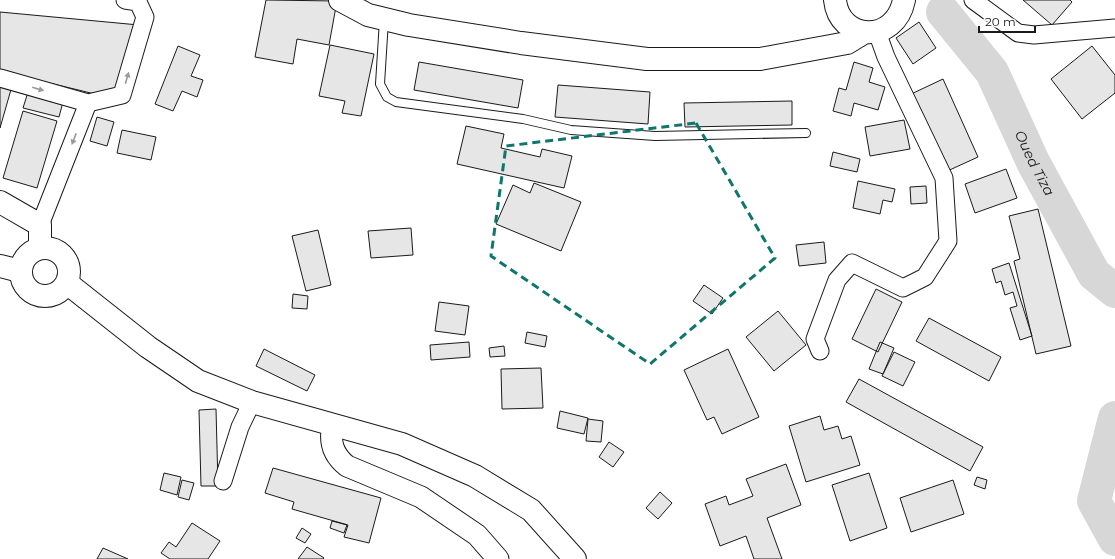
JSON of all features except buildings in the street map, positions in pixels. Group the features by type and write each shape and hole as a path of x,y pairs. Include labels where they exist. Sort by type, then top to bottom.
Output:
{"main road":[{"path":"340,0 368,15 384,20 521,43 647,59 760,59 847,43 871,32 887,28 896,21 906,4"},
{"path":"815,49 830,30 834,19 836,4"},
{"path":"836,4 842,19 847,24 852,28 871,32"},
{"path":"0,202 40,225 40,248"},
{"path":"40,248 53,249 64,257 69,270 67,284 61,291 53,296 38,296 26,288 22,280 6,270 22,263 26,256 40,248"},
{"path":"67,284 148,347 198,381 252,402 402,444 475,476 531,510 575,559"}],"street":[{"path":"0,78 88,103 122,95 145,17 138,2 125,0"},
{"path":"973,0 1018,33 1034,35 1115,28"},
{"path":"820,351 815,339 836,280 852,263 903,288 925,277 948,241 944,178 886,57 871,32"},
{"path":"40,225 88,103"},
{"path":"223,481 240,427 252,402"},
{"path":"333,425 331,440 332,448 340,461 347,466 421,497 477,535 498,559"}],"lane":[{"path":"384,20 380,84 387,97 396,102 523,119 571,130 655,136 806,133"}],"highlighted area":[{"path":"696,123 775,258 650,364 491,256 506,146"}],"waterway":[{"name":"Oued Tiza","path":"943,12 992,72 1033,162 1094,274 1115,291"},
{"name":"Oued Tiza","path":"1115,418 1094,501 1115,539"}]}
